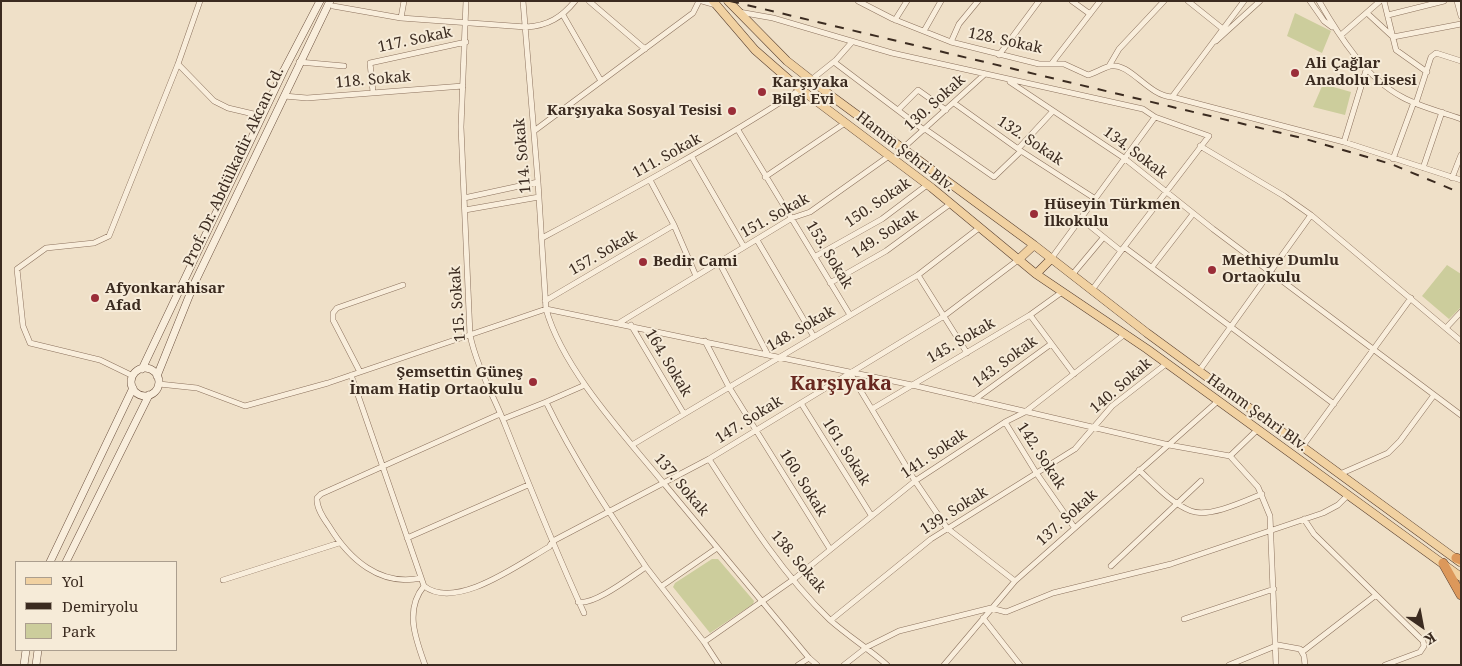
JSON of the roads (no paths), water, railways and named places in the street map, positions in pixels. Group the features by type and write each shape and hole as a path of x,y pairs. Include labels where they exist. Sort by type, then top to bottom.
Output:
{"highway":[{"path":"1443,563 1461,595"}],"main road":[{"name":"Prof. Dr. Abdülkadir Akcan Cd.","path":"133,376 142,369 262,116 320,1"},
{"name":"Hamm Şehri Blv.","path":"728,1 787,60 811,80 1199,371 1459,560"},
{"name":"Prof. Dr. Abdülkadir Akcan Cd.","path":"66,561 149,395 156,391 158,380 194,284 299,62 325,12 333,3"},
{"name":"Hamm Şehri Blv.","path":"715,3 755,50 801,89 927,185 1036,274 1125,334 1461,577"},
{"path":"1018,260 1034,246"},
{"path":"1036,274 1051,259"},
{"path":"142,369 151,370 158,380"},
{"path":"50,561 133,388 133,376"},
{"path":"133,388 138,394 149,395"},
{"path":"24,665 26,651"},
{"path":"36,665 38,651"}],"street":[{"path":"133,376 100,360 30,343 23,326 17,269 46,248 94,243 109,236 178,64 200,1"},
{"path":"316,1 316,10"},
{"path":"401,18 404,1"},
{"name":"115. Sokak","path":"466,1 466,42 461,127 470,335 474,352 502,416 552,544 584,613"},
{"name":"114. Sokak","path":"523,1 546,309"},
{"path":"333,3 401,18 526,27 540,26 563,15 575,1"},
{"path":"589,1 645,49"},
{"path":"534,131 693,13 700,1 715,3"},
{"path":"894,20 907,1"},
{"path":"924,31 940,1"},
{"path":"951,42 959,24 978,1"},
{"path":"999,55 1039,1"},
{"path":"1072,1 1090,14"},
{"path":"1052,63 1100,1"},
{"path":"1154,1 1162,3 1119,49 1109,66 1125,69 1152,91 1163,96 1172,96 1344,142 1461,180"},
{"path":"1188,1 1222,29"},
{"path":"1172,96 1244,1"},
{"path":"1209,46 1260,1"},
{"path":"1310,1 1324,21 1339,33"},
{"path":"1319,1 1339,33 1380,83 1415,102 1461,119"},
{"path":"1339,33 1380,1"},
{"path":"1384,1 1396,50 1427,72"},
{"path":"1388,15 1444,1"},
{"path":"1456,1 1461,16"},
{"name":"128. Sokak","path":"859,2 894,20 951,42 999,55 1039,64 1064,64 1088,75 1109,66"},
{"path":"739,12 773,18 852,42 1005,79 1139,108 1155,117 1209,136 1164,191 1092,290"},
{"path":"1367,13 1393,37"},
{"path":"563,15 601,81"},
{"path":"1393,37 1461,24"},
{"name":"117. Sokak","path":"373,92 370,63 466,42"},
{"path":"811,80 834,62 852,42"},
{"path":"1394,158 1431,57 1436,53 1461,61"},
{"path":"299,62 344,66"},
{"path":"834,62 898,110 994,177 1054,111"},
{"path":"178,64 214,101 228,108 262,116"},
{"path":"1344,142 1367,67"},
{"name":"130. Sokak","path":"902,149 985,74"},
{"name":"134. Sokak","path":"1005,79 1124,158 1193,214 1461,415"},
{"name":"118. Sokak","path":"284,96 307,98 463,86"},
{"name":"111. Sokak","path":"542,238 692,157 801,89"},
{"path":"898,110 918,90 946,110"},
{"name":"132. Sokak","path":"954,103 1020,150 1094,198"},
{"path":"1423,168 1442,112"},
{"path":"1051,259 1155,117"},
{"path":"765,177 845,123"},
{"name":"153. Sokak","path":"738,130 850,315"},
{"path":"1200,146 1284,196 1311,215 1461,341"},
{"path":"1452,178 1461,155"},
{"name":"151. Sokak","path":"619,323 792,218 810,212 888,156"},
{"path":"692,157 744,247"},
{"path":"650,180 674,225 696,276"},
{"path":"464,198 538,182"},
{"name":"150. Sokak","path":"816,256 882,219 927,185"},
{"path":"464,210 539,198"},
{"name":"149. Sokak","path":"830,283 886,251 950,204"},
{"path":"1152,267 1193,214"},
{"path":"1199,371 1272,272 1311,215"},
{"path":"1080,218 1103,238 1152,267 1334,404"},
{"name":"157. Sokak","path":"545,301 674,225"},
{"name":"148. Sokak","path":"632,446 777,357 918,275 979,228"},
{"path":"1072,275 1103,238"},
{"path":"757,240 814,337"},
{"name":"147. Sokak","path":"424,586 435,593 449,595 482,584 552,544 665,484 944,316 1018,260"},
{"path":"720,262 768,355"},
{"path":"918,275 966,353"},
{"path":"360,372 333,320 334,311 337,308 403,285"},
{"name":"145. Sokak","path":"872,410 1030,315 1062,292"},
{"path":"1302,447 1411,298"},
{"path":"158,380 198,388 245,406 351,375 546,309 631,325 912,385 1169,446 1230,456 1254,481 1262,494 1270,516 1276,665"},
{"name":"137. Sokak","path":"546,309 550,324 585,384 632,446 809,658 817,665"},
{"path":"1446,328 1461,312"},
{"path":"1030,315 1074,374"},
{"name":"164. Sokak","path":"631,325 684,414"},
{"name":"141. Sokak","path":"704,642 794,579 915,481 1005,422 1025,412 1125,334"},
{"name":"160. Sokak","path":"705,341 755,431 830,549"},
{"name":"143. Sokak","path":"974,400 1051,344"},
{"name":"140. Sokak","path":"1093,427 1112,406 1166,364"},
{"path":"850,373 915,481 947,528 1015,582"},
{"path":"351,375 424,586 416,603 413,622 414,634 425,665"},
{"path":"421,578 400,580 379,575 356,561 339,542 317,504 318,496 381,466 502,416 546,402 585,384"},
{"path":"1340,474 1388,453 1400,441 1434,395"},
{"name":"137. Sokak","path":"944,665 982,618 1015,582 1074,527 1169,446 1218,401"},
{"path":"546,402 558,429 609,513 646,567 704,642 719,665"},
{"name":"161. Sokak","path":"801,403 871,515"},
{"name":"142. Sokak","path":"1005,422 1037,474 1074,527"},
{"name":"139. Sokak","path":"831,620 947,528 1075,449 1093,427"},
{"path":"1230,456 1257,430"},
{"name":"138. Sokak","path":"709,459 750,523 794,579 831,620 867,647 887,665"},
{"path":"1139,470 1178,503 1192,512 1211,512 1262,494"},
{"path":"1111,566 1201,481"},
{"path":"407,538 528,485"},
{"path":"844,665 867,647 899,631 991,608 1006,612 1053,592 1152,570 1304,520 1329,510 1348,496"},
{"path":"1304,520 1314,534 1424,644 1420,652 1384,665"},
{"path":"223,580 339,542"},
{"path":"662,586 717,548"},
{"path":"578,602 585,604 596,599 646,567"},
{"path":"1184,620 1274,589"},
{"path":"1302,652 1376,595"},
{"path":"982,618 1020,665"},
{"path":"1229,665 1282,644 1302,652"},
{"path":"1302,652 1305,665"},
{"path":"798,665 809,658"}],"railway":[{"path":"730,1 1302,138 1391,164 1461,193"}],"place":[{"name":"Ali Çağlar Anadolu Lisesi","path":"1295,73"},
{"name":"Karşıyaka Bilgi Evi","path":"762,92"},
{"name":"Karşıyaka Sosyal Tesisi","path":"732,111"},
{"name":"Hüseyin Türkmen İlkokulu","path":"1034,214"},
{"name":"Bedir Cami","path":"643,262"},
{"name":"Methiye Dumlu Ortaokulu","path":"1212,270"},
{"name":"Afyonkarahisar Afad","path":"95,298"},
{"name":"Şemsettin Güneş İmam Hatip Ortaokulu","path":"533,382"}],"district":[{"name":"Karşıyaka","path":"841,384"}]}
